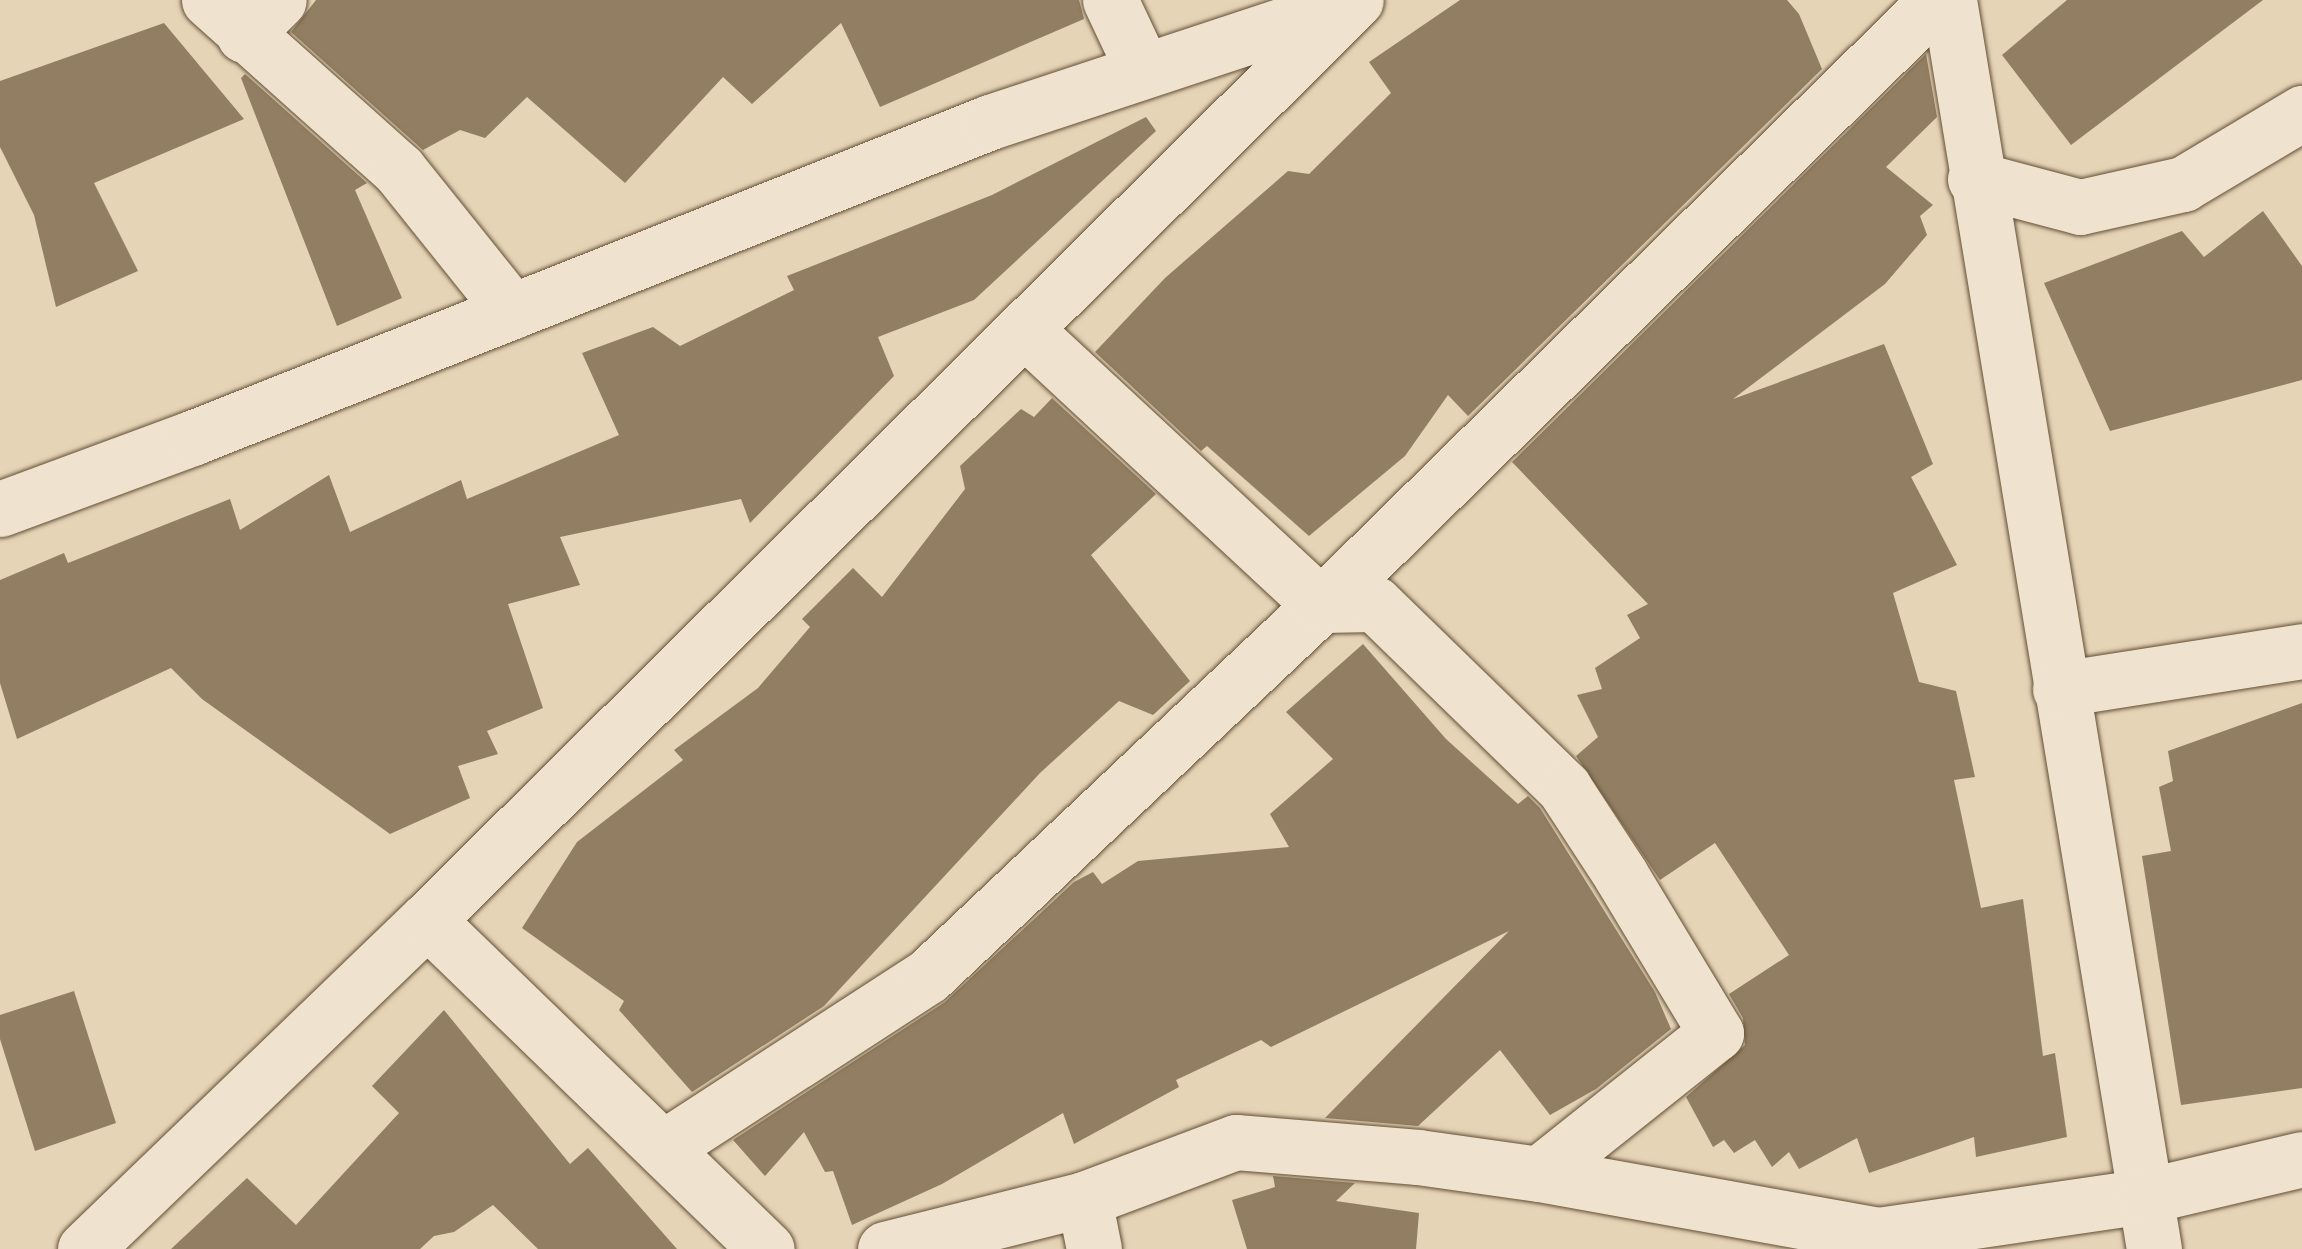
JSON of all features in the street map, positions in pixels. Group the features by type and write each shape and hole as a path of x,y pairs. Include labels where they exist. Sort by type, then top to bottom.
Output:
{"street":[{"path":"1110,0 1143,70"},
{"path":"0,509 990,122 1356,0"},
{"path":"84,1249 428,920 1356,0"},
{"path":"666,1146 928,976 1321,605 1937,0"},
{"path":"1948,0 2154,1249"},
{"path":"244,12 399,170 512,311"},
{"path":"1975,179 2080,208 2183,184 2302,113"},
{"path":"1025,330 1321,605 1374,604 1564,788 1716,1033 1539,1174"},
{"path":"2060,689 2302,651"},
{"path":"428,920 666,1146 766,1249"},
{"path":"885,1249 1089,1224 1236,1142 1418,1157 1539,1174 1878,1236 2146,1196 2302,1159"}],"building":[{"path":"316,0 1079,0 1084,19 880,107 841,23 752,104 723,77 625,183 527,97 485,138 460,130 423,150 291,32"},
{"path":"1460,0 1787,0 1799,14 1822,69 1468,416 1448,395 1405,456 1309,536 1207,446 1201,451 1095,352 1165,278 1288,171 1309,174 1391,93 1369,62"},
{"path":"2067,0 2263,0 2071,145 2002,55"},
{"path":"164,23 244,119 94,183 138,271 56,307 34,215 0,147 0,81"},
{"path":"1926,54 1937,117 1886,167 1933,205 1920,216 1927,235 1885,284 1733,399 1884,344 1933,464 1911,477 1957,565 1893,593 1919,682 1956,691 1975,777 1954,780 1981,908 2023,899 2043,1056 2055,1053 2067,1137 1976,1157 1974,1137 1869,1173 1857,1138 1799,1169 1789,1152 1772,1167 1755,1140 1734,1153 1724,1140 1713,1147 1686,1097 1745,1045 1743,1018 1729,994 1789,955 1715,843 1660,880 1576,756 1598,737 1577,695 1602,689 1595,668 1640,638 1627,615 1648,604 1512,462"},
{"path":"245,74 367,183 355,190 402,298 337,326 241,78"},
{"path":"1146,117 1156,131 974,300 878,337 894,376 750,523 741,499 560,537 580,585 508,604 543,708 487,731 498,754 458,766 470,798 390,834 202,699 171,668 17,739 0,683 0,580 64,553 68,563 230,499 240,530 329,475 350,532 461,480 467,499 619,435 582,353 653,327 680,346 794,290 787,276 992,195"},
{"path":"2263,211 2302,266 2302,380 2110,431 2044,283 2182,231 2204,257"},
{"path":"1052,398 1156,494 1091,555 1190,681 1153,715 1119,701 1040,773 824,1006 692,1092 619,1010 624,1001 522,928 577,842 683,760 674,750 758,688 810,627 802,619 853,568 882,597 965,489 960,466 1021,409 1034,417"},
{"path":"1363,644 1446,739 1518,804 1528,796 1540,808 1655,992 1671,1029 1596,1089 1550,1115 1500,1050 1418,1126 1325,1118 1509,931 1271,1047 1261,1040 1176,1080 1179,1087 1074,1144 1063,1113 942,1184 852,1225 833,1171 825,1172 804,1132 765,1176 733,1140 945,1002 1074,882 1093,872 1102,884 1138,861 1289,847 1270,814 1333,759 1286,712"},
{"path":"2302,703 2302,1088 2181,1105 2142,856 2171,851 2159,787 2173,781 2168,751"},
{"path":"74,991 116,1123 35,1151 0,1039 0,1015"},
{"path":"444,1010 570,1164 588,1148 677,1249 538,1249 493,1205 454,1232 434,1236 420,1249 171,1249 247,1178 296,1225 399,1113 372,1086"},
{"path":"1273,1176 1355,1183 1336,1201 1419,1213 1416,1249 1247,1249 1232,1200 1275,1187"}]}
